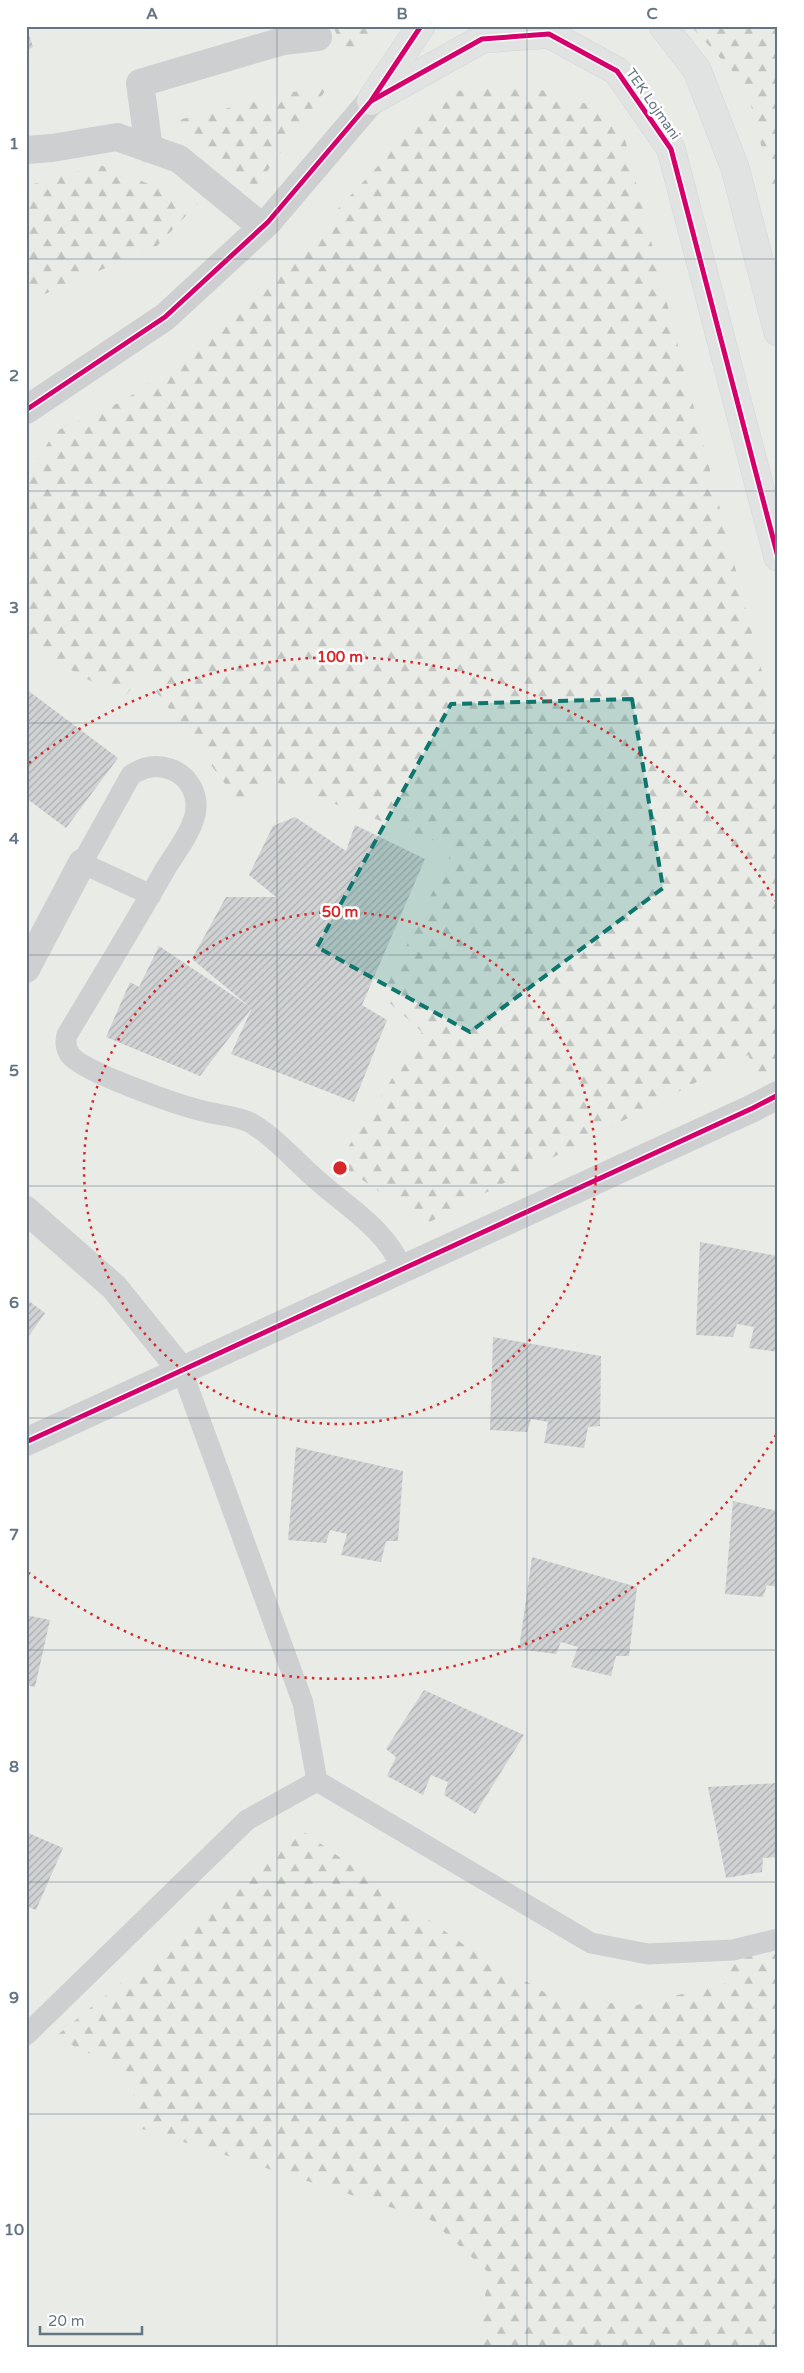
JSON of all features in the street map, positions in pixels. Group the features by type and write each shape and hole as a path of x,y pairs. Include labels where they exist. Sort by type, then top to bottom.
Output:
{"street":[{"path":"26,410 165,317 262,228 371,101 421,26"},
{"path":"663,26 697,70 735,168 778,332"},
{"name":"TEK Lojmani","path":"371,101 482,39 549,34 617,72 671,149 778,557"},
{"path":"149,149 140,83 283,41 318,37"},
{"path":"26,150 117,138 179,159 262,228"},
{"path":"26,969 82,863"},
{"path":"26,1442 765,1107 778,1095"},
{"path":"26,1210 114,1287 182,1371"}],"lane":[{"path":"151,895 82,863 131,775 140,769 152,766 174,770 184,777 191,786 195,796 196,808 194,819 151,895 66,1035 67,1048 70,1055 115,1080 155,1096 202,1111 250,1122 280,1145 386,1241 396,1255 402,1270"},
{"path":"182,1371 303,1703 316,1781"},
{"path":"316,1781 591,1943 648,1954 734,1950 778,1939"},
{"path":"26,2035 246,1820 316,1781"}],"highlighted area":[{"path":"632,699 663,888 470,1032 317,947 451,704"}],"green space":[{"path":"26,26 778,26 778,2347 26,2347"},
{"path":"333,26 388,26 350,64"},
{"path":"691,26 778,26 778,212 746,86"},
{"path":"331,83 255,188 178,120"},
{"path":"529,86 590,105 622,128 778,734 778,1061 760,1080 748,1055 426,1224 338,1163 422,1032 382,996 454,848 273,781 244,809 143,674 123,699 26,645 26,476 56,431 125,400 196,348 293,257 379,165 440,95 472,88"},
{"path":"100,165 198,203 157,246 26,302 26,186"},
{"path":"304,1832 463,1944 549,1995 633,2006 727,1983 732,1957 778,1950 778,2347 476,2347 489,2273 431,2220 139,2128 130,2073 55,2037"}],"building":[{"path":"26,26 33,47 26,51"},
{"path":"26,689 118,758 66,828 26,798"},
{"path":"295,817 346,851 355,825 425,859 362,1005 387,1020 354,1102 231,1054 252,1008 200,1076 106,1037 130,982 139,987 159,946 250,1007 192,959 226,897 276,897 249,875 273,826"},
{"path":"700,1242 778,1256 778,1352 749,1348 754,1327 737,1324 733,1337 696,1335"},
{"path":"26,1299 45,1313 26,1340"},
{"path":"493,1337 601,1356 600,1426 588,1427 584,1448 544,1443 548,1422 531,1419 527,1432 490,1430"},
{"path":"296,1447 403,1471 398,1541 386,1541 381,1562 341,1555 347,1534 330,1530 326,1543 288,1540"},
{"path":"733,1501 778,1511 778,1587 767,1585 763,1597 725,1594"},
{"path":"532,1557 637,1587 629,1656 616,1656 611,1676 571,1667 578,1647 561,1642 556,1654 519,1649"},
{"path":"26,1615 50,1620 35,1687 26,1685"},
{"path":"424,1690 524,1735 475,1814 444,1795 448,1782 431,1775 423,1795 387,1776 396,1757 386,1749"},
{"path":"778,1783 778,1857 763,1858 762,1872 726,1878 708,1787"},
{"path":"26,1832 63,1848 36,1910 26,1906"}],"cycle path":[{"path":"26,410 165,317 268,222 371,101 421,26"},
{"path":"371,101 482,39 549,34 617,71 671,149 778,557"},
{"path":"26,1442 778,1095"}]}
